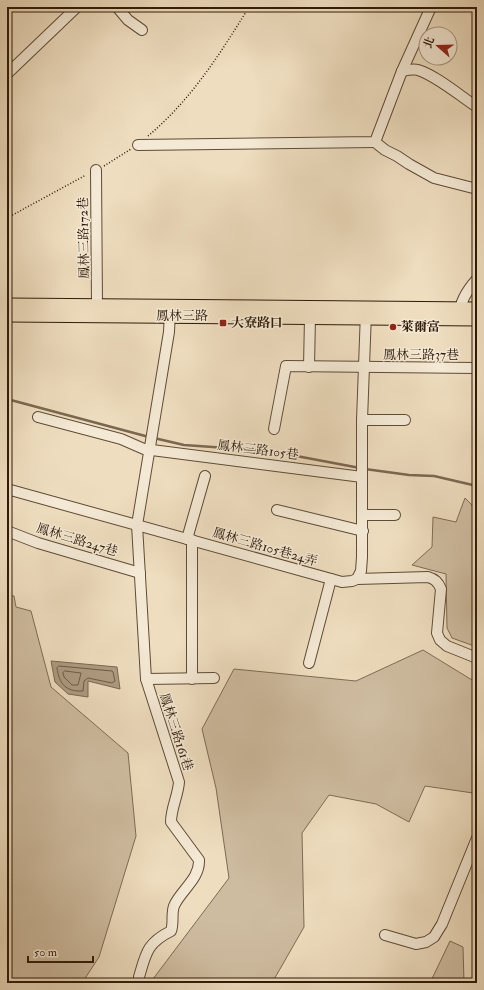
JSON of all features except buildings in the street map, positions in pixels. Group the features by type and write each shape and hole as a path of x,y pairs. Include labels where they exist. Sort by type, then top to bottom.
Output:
{"main road":[{"name":"鳳林三路","path":"7,306 98,306 170,311 310,317 366,313"},
{"name":"鳳林三路","path":"459,314 477,309"},
{"name":"鳳林三路","path":"7,315 170,311 459,314 477,319"}],"street":[{"path":"7,74 77,7"},
{"path":"117,7 128,20 142,30"},
{"path":"376,142 402,70 431,7"},
{"path":"402,70 417,70 429,76 477,108"},
{"path":"138,144 376,142 384,150 434,178 477,189"},
{"name":"鳳林三路172巷","path":"96,170 98,306"},
{"path":"459,314 468,288 477,279"},
{"name":"鳳林三路161巷","path":"138,977 147,951 153,943 171,931 173,926 172,911 174,905 185,891 200,866 196,854 171,822 171,815 179,782 146,679 137,525 169,332 170,311"},
{"path":"357,579 361,571 362,420 366,313"},
{"path":"309,367 310,317"},
{"path":"274,429 286,366 365,367"},
{"name":"鳳林三路37巷","path":"365,367 477,368"},
{"name":"鳳林三路105巷","path":"38,417 121,439 144,449 151,447 362,471"},
{"path":"362,420 405,420"},
{"path":"192,679 189,540 205,476"},
{"path":"7,489 189,540"},
{"path":"277,510 362,531"},
{"path":"362,515 395,515"},
{"name":"鳳林三路247巷","path":"7,531 38,543 140,573"},
{"name":"鳳林三路105巷24弄","path":"189,540 342,582 357,579 428,577 435,579 441,590 437,633 440,640 447,646 477,658"},
{"name":"鳳林三路105巷24弄","path":"309,663 331,579"},
{"name":"鳳林三路161巷","path":"146,679 214,678"},
{"path":"385,935 416,944 426,942 434,937 442,924 477,838"}],"path":[{"path":"7,218 107,165 138,144 166,121 196,87 249,7"}],"shaded area":[{"path":"465,498 472,505 477,531 477,647 452,638 447,628 446,574 412,565 432,547 433,517 456,522"},
{"path":"7,595 14,596 16,607 31,611 51,687 128,753 136,836 99,957 82,983 7,983"},
{"path":"423,650 477,683 477,784 473,793 425,786 409,822 376,804 329,795 302,833 304,927 272,983 150,983 229,878 216,788 202,729 234,669 356,681"},
{"path":"450,941 463,947 464,983 430,983"}],"water":[{"path":"51,661 117,667 120,689 88,681 88,697 68,694 55,682"}],"waterway":[{"path":"7,399 149,437"},
{"path":"154,438 184,445 270,451 360,468"},
{"path":"365,469 409,475 434,476 477,486"}],"place":[{"name":"大寮路口","path":"223,323"},
{"name":"萊爾富","path":"393,327"}]}
